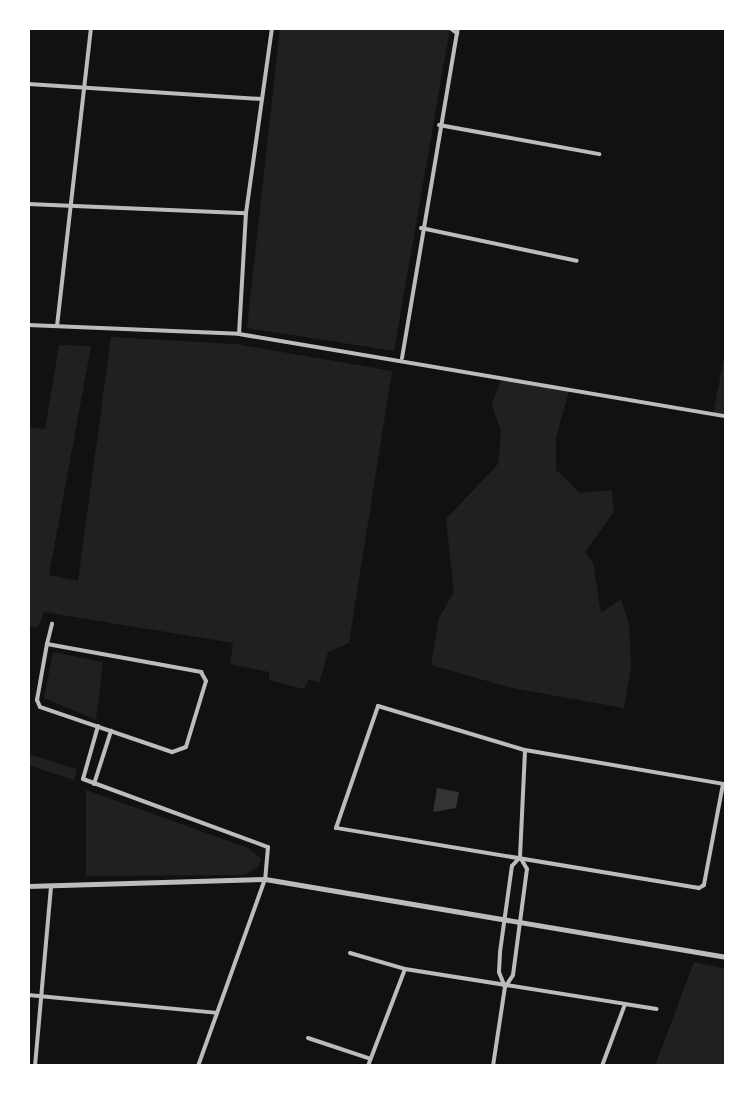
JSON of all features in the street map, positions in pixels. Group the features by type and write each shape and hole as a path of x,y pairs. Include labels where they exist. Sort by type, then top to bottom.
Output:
{"street":[{"path":"57,326 67,206 91,28"},
{"path":"239,334 246,213 272,28"},
{"path":"402,358 421,228 458,31 450,28"},
{"path":"28,84 262,99"},
{"path":"439,125 599,154"},
{"path":"28,204 246,213"},
{"path":"421,228 577,261"},
{"path":"28,325 239,334 402,358 726,416"},
{"path":"47,644 205,675 182,750 172,752 38,704 47,644 52,624"},
{"path":"378,706 525,750 723,784 702,887 336,828 378,706"},
{"path":"98,726 83,779 268,847 265,879 198,1066"},
{"path":"94,784 111,731"},
{"path":"493,1066 505,987 513,975 522,923 527,869 520,857 525,750"},
{"path":"505,987 499,972 505,920 512,866 520,857"},
{"path":"28,886 265,879 726,957"},
{"path":"35,1066 51,886"},
{"path":"350,953 405,969 657,1009"},
{"path":"368,1066 405,969"},
{"path":"28,995 217,1013"},
{"path":"602,1066 625,1004"},
{"path":"308,1038 371,1059"}],"shaded area":[{"path":"280,28 450,28 394,351 247,328"},
{"path":"111,337 235,344 392,371 349,643 328,652 319,683 309,679 304,689 269,680 269,672 230,664 233,643 44,612 38,628 28,626 28,427 45,429 59,345 91,346 49,575 78,581"},
{"path":"726,347 726,417 713,415"},
{"path":"502,376 570,388 556,437 556,470 580,493 612,490 614,512 585,552 593,563 601,613 621,599 629,625 631,668 624,708 512,688 431,665 439,618 454,592 446,519 498,464 501,432 492,405"},
{"path":"53,652 103,662 96,720 44,698"},
{"path":"28,754 77,769 74,780 28,765"},
{"path":"437,788 459,792 456,808 433,812"},
{"path":"86,790 248,848 261,859 258,867 244,875 86,876"},
{"path":"694,962 726,969 726,1066 655,1066"}]}
